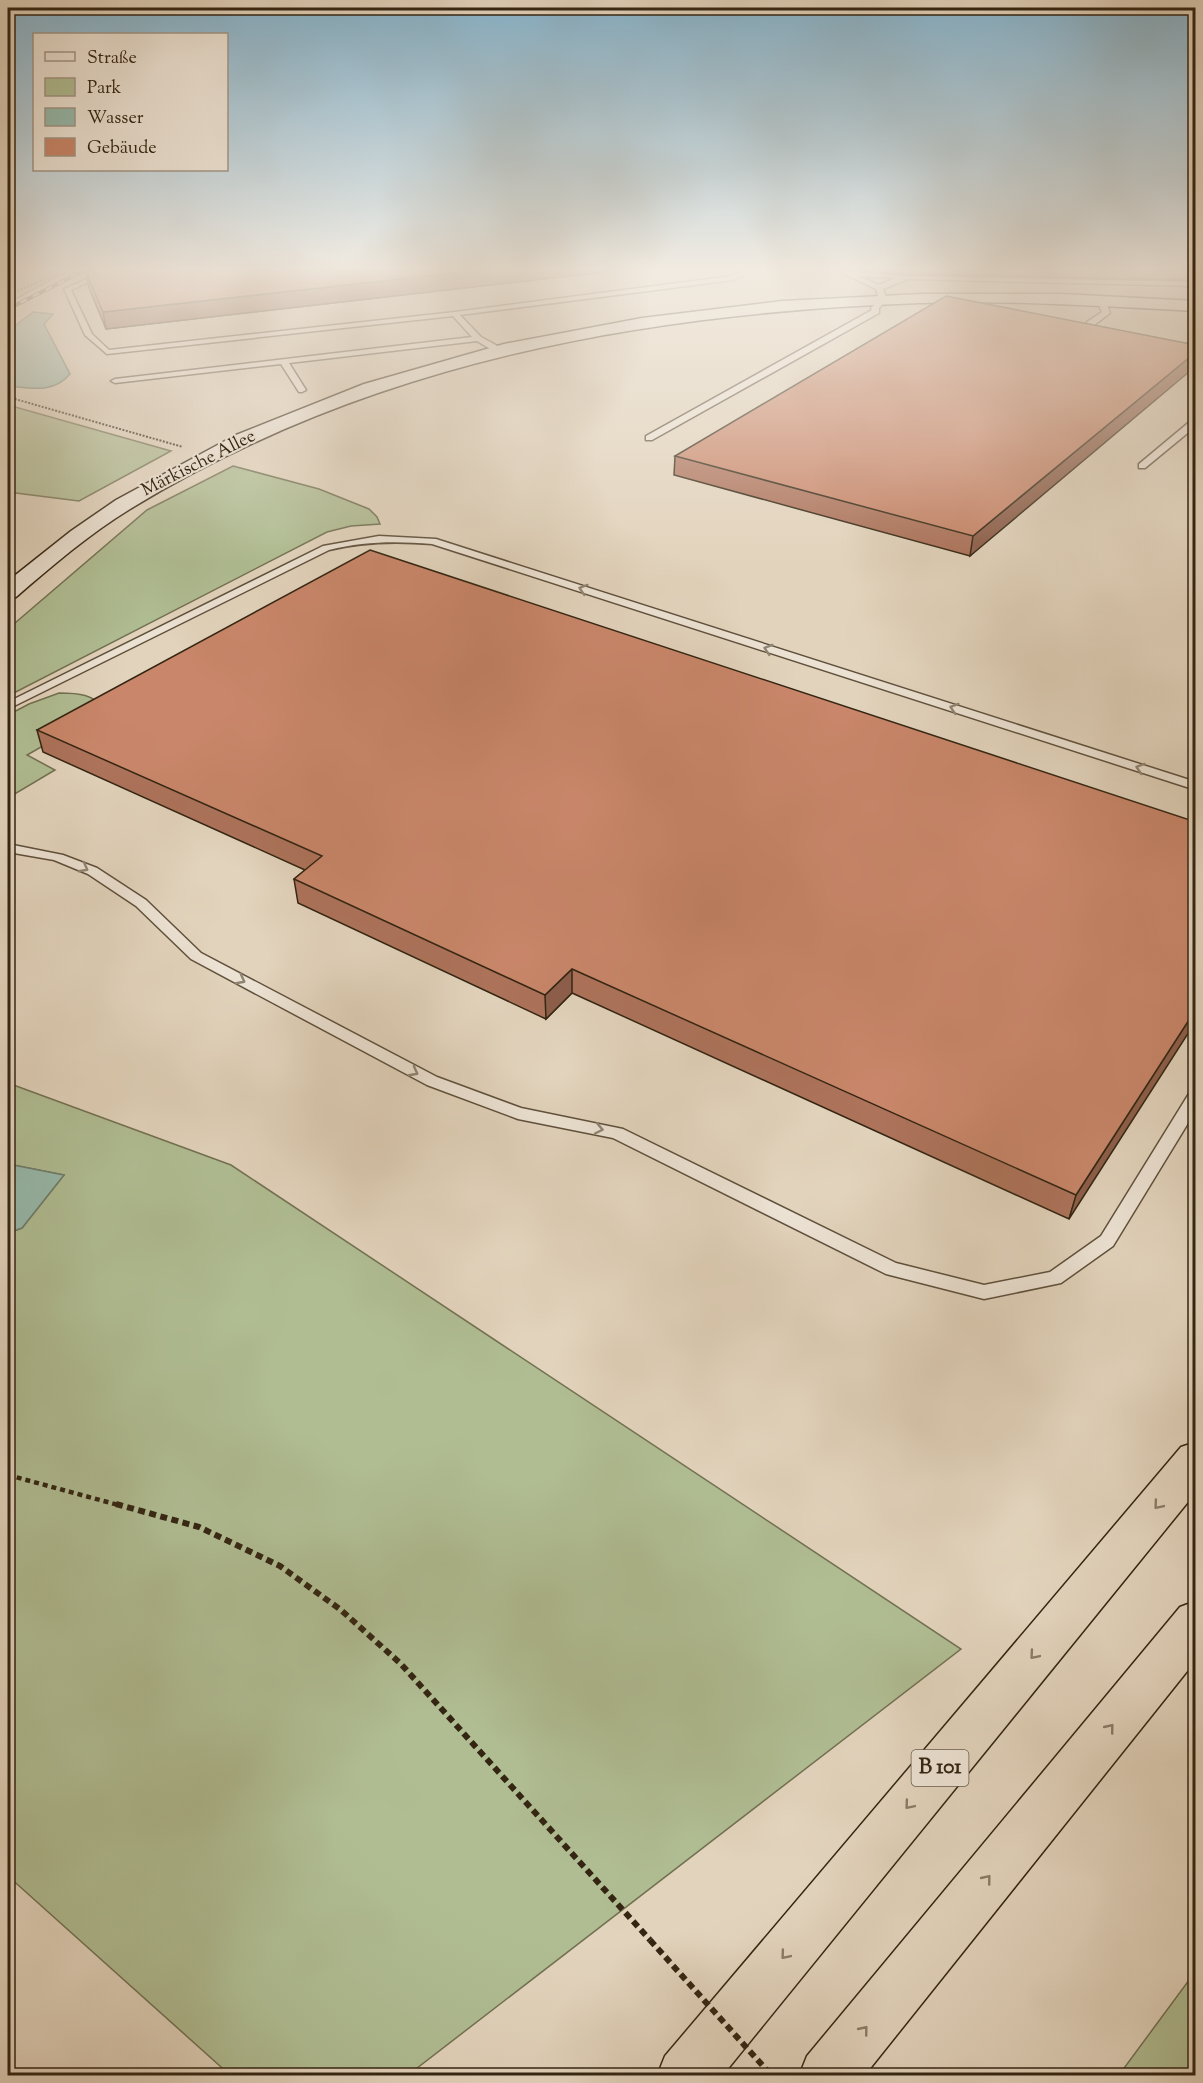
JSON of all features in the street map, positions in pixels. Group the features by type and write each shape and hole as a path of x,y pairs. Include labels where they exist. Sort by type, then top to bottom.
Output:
{"highway":[{"name":"B 101","path":"685,2076 1196,1460"},
{"path":"827,2076 1196,1623"}],"street":[{"name":"Märkische Allee","path":"8,592 60,548 125,503 216,453 292,417 374,387 440,368"}],"lane":[{"path":"115,381 229,368"},
{"path":"288,368 302,390"},
{"path":"649,438 774,368"},
{"path":"1142,466 1196,421"},
{"path":"8,706 326,548 353,540 390,538 433,541 1196,786"},
{"path":"8,837 43,853 76,864 114,884 168,925 196,956 432,1081 518,1113 616,1133 892,1269 984,1292 1055,1278 1107,1241 1196,1096"},
{"path":"8,848 43,853"}],"path":[{"path":"8,397 191,450"},
{"path":"8,1475 199,1527 280,1566 341,1610 401,1664 772,2076"}],"green space":[{"path":"8,405 171,451 79,501 8,492"},
{"path":"233,466 319,489 369,509 380,524 351,526 327,532 8,696 8,629 147,510"},
{"path":"59,693 73,693 91,698 106,710 27,755 55,770 8,798 8,715"},
{"path":"8,1083 231,1165 961,1649 408,2075 230,2075 8,1876 8,1233 22,1228 64,1175 8,1164"},
{"path":"1195,1972 1195,2075 1119,2075"}],"water":[{"path":"8,368 67,368 70,374 56,385 49,387 8,386"},
{"path":"8,1164 64,1175 22,1228 8,1233"}],"building":[{"path":"824,368 1176,368 973,536 675,456"},
{"path":"370,550 1196,822 1196,1009 1076,1195 572,969 545,995 294,879 322,856 37,730"}]}
